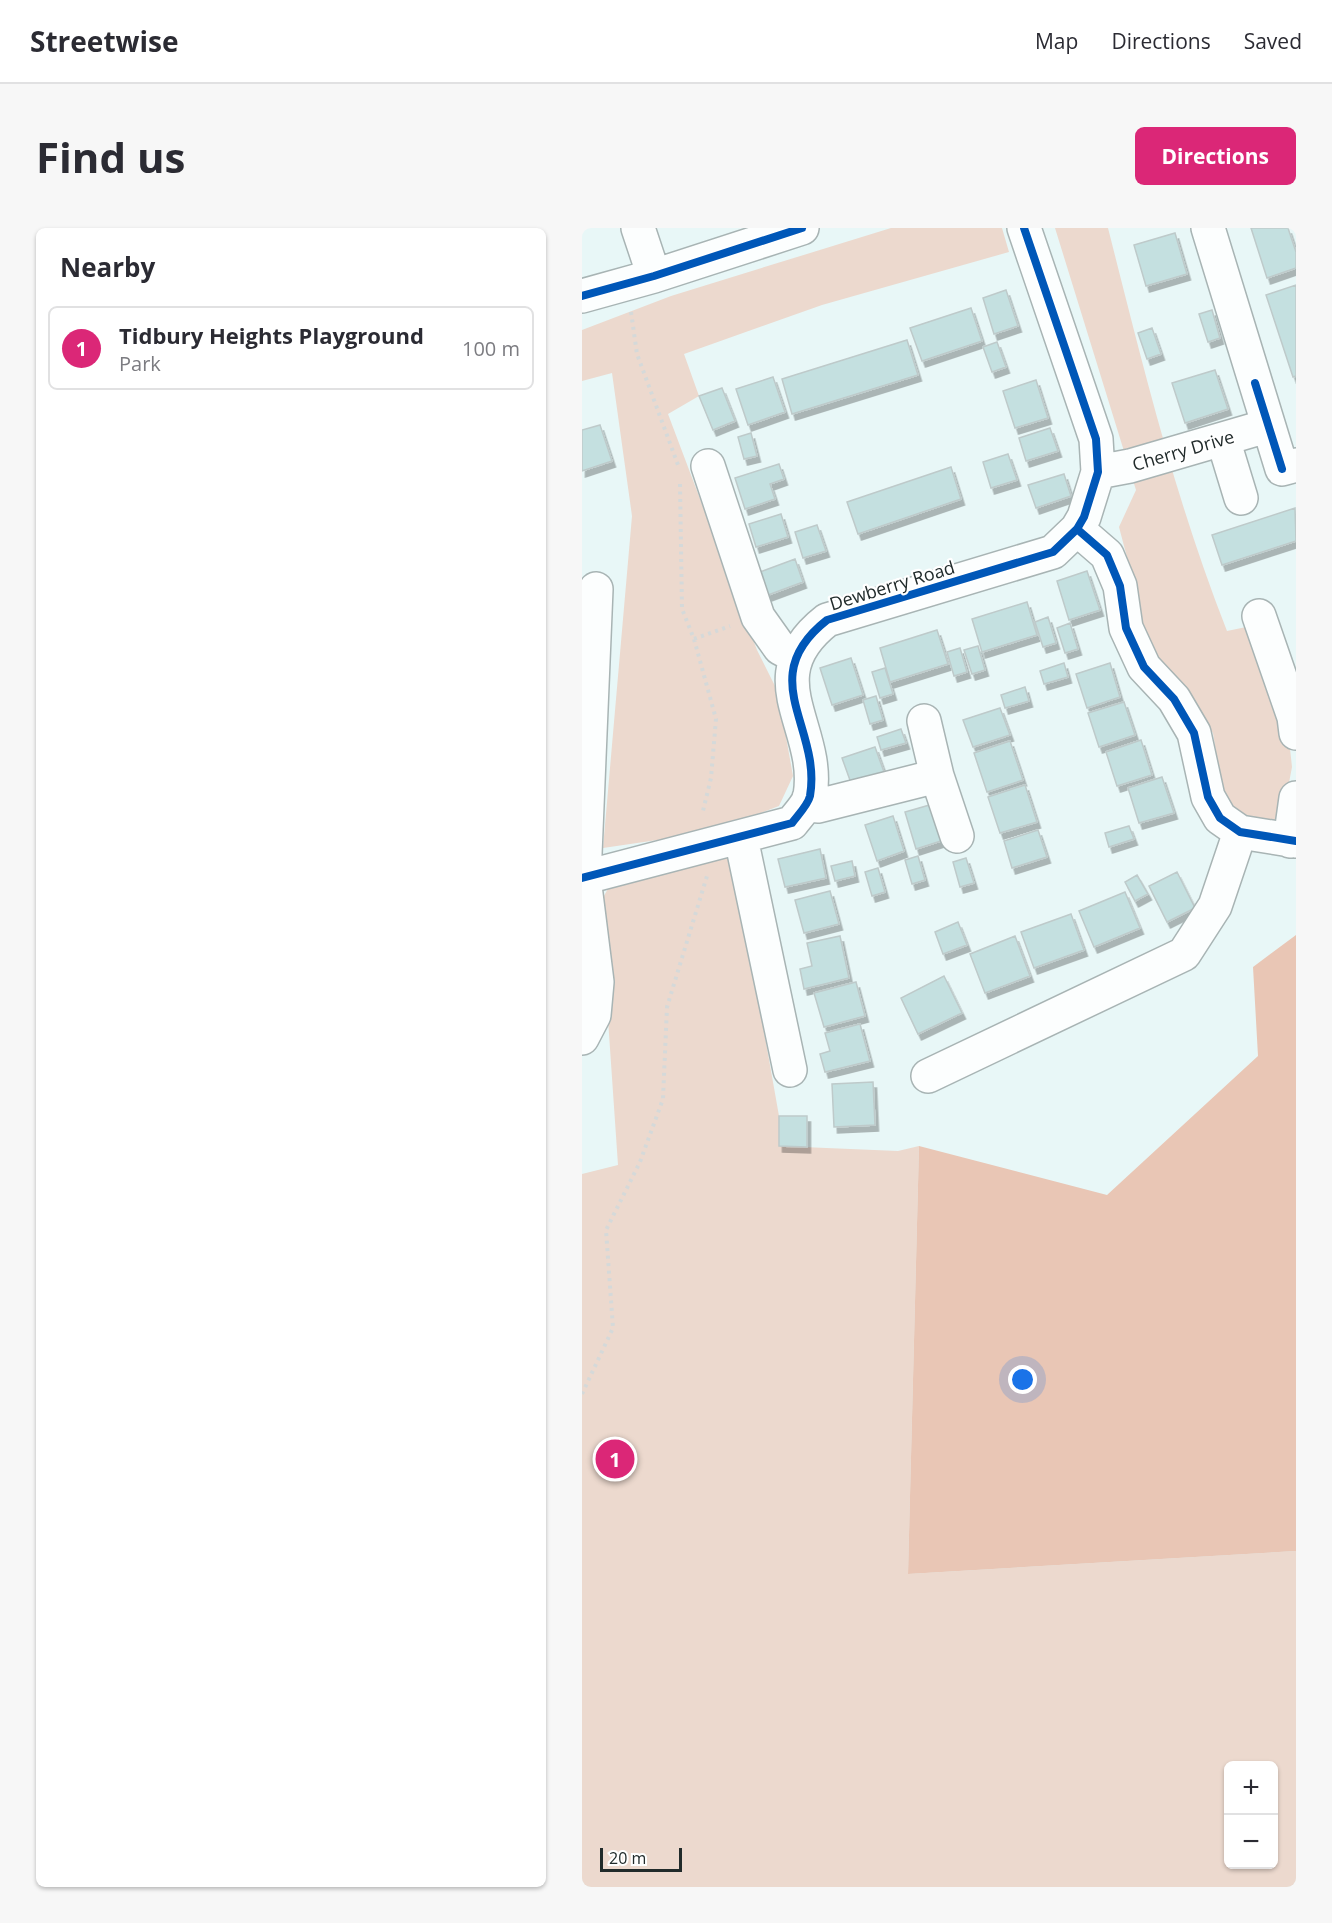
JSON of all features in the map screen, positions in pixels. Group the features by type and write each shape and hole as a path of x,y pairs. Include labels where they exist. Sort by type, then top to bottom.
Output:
{"street":[{"path":"638,228 654,276"},
{"path":"582,296 654,276 802,228"},
{"name":"Dewberry Road","path":"809,798 811,769 792,689 795,656 811,632 828,620 1053,552 1077,529 1098,472 1096,439 1024,228"},
{"path":"1208,228 1267,426 1289,467"},
{"name":"Cherry Drive","path":"1098,472 1130,466 1267,426"},
{"path":"1223,439 1241,498"},
{"path":"708,466 758,617 780,648 795,656"},
{"path":"1077,529 1107,555 1120,586 1125,628 1144,667 1174,699 1194,733 1208,797 1220,818 1240,832 1293,841 1296,798"},
{"path":"582,1038 594,1015 597,982 583,878 596,589"},
{"path":"1259,616 1294,717 1296,733"},
{"path":"924,721 937,776 957,836"},
{"path":"583,878 792,823 809,798 818,806 937,776"},
{"path":"928,1076 1184,954 1215,906 1240,832"},
{"path":"741,838 790,1070"}],"path":[{"path":"694,639 758,617"}],"shaded area":[{"path":"891,228 1002,228 1009,252 822,305 684,354 699,396 668,414 757,650 778,692 793,776 779,806 712,832 603,848 632,516 612,373 582,381 582,330 671,296"},
{"path":"1055,228 1108,228 1161,432 1208,581 1227,631 1251,626 1287,721 1292,767 1280,830 1239,822 1223,799 1213,733 1146,652 1133,580 1119,527 1136,490"},
{"path":"733,856 779,1116 779,1146 898,1151 919,1146 908,1574 1296,1551 1296,1887 582,1887 582,1174 618,1165 600,903 610,885"},
{"path":"1296,935 1296,1551 908,1574 919,1146 1107,1195 1258,1056 1253,967"}],"building":[{"path":"1251,228 1288,228 1296,252 1296,268 1267,278"},
{"path":"1175,233 1187,274 1146,286 1134,245"},
{"path":"1296,285 1296,376 1293,377 1266,295"},
{"path":"1006,290 1018,326 994,334 983,298"},
{"path":"971,308 982,341 922,361 910,328"},
{"path":"1212,310 1220,338 1208,342 1199,314"},
{"path":"1152,328 1161,354 1147,359 1138,333"},
{"path":"907,340 918,375 792,414 782,379"},
{"path":"997,342 1006,367 992,372 983,347"},
{"path":"1215,370 1228,409 1185,423 1172,383"},
{"path":"773,377 785,412 748,425 736,389"},
{"path":"1036,380 1048,418 1015,428 1003,391"},
{"path":"722,388 735,421 713,430 699,396"},
{"path":"600,425 612,461 582,471 582,430"},
{"path":"1050,428 1058,451 1026,461 1019,438"},
{"path":"751,433 757,456 744,459 738,437"},
{"path":"1008,454 1017,480 991,488 983,462"},
{"path":"779,464 784,479 770,484 775,499 745,509 735,478"},
{"path":"951,467 961,499 858,534 847,502"},
{"path":"1064,474 1071,496 1036,508 1028,485"},
{"path":"1295,508 1296,541 1222,565 1212,535"},
{"path":"781,514 788,537 756,547 749,524"},
{"path":"817,525 826,551 803,558 795,532"},
{"path":"795,559 803,582 768,595 760,572"},
{"path":"1087,571 1100,610 1069,620 1057,581"},
{"path":"1027,602 1037,635 982,652 972,619"},
{"path":"1048,617 1056,643 1043,647 1035,622"},
{"path":"1070,623 1078,649 1065,653 1057,628"},
{"path":"937,630 948,664 890,682 880,648"},
{"path":"978,646 985,670 972,674 964,650"},
{"path":"960,648 967,672 954,676 947,652"},
{"path":"851,658 863,695 832,705 820,668"},
{"path":"1064,663 1068,677 1044,684 1040,671"},
{"path":"1110,663 1120,697 1087,708 1076,674"},
{"path":"885,668 893,694 880,698 872,672"},
{"path":"1025,687 1029,701 1005,708 1001,695"},
{"path":"876,696 883,720 870,724 863,700"},
{"path":"1124,702 1135,735 1099,747 1088,713"},
{"path":"1000,708 1010,735 973,747 963,720"},
{"path":"901,729 906,743 881,750 877,737"},
{"path":"1141,740 1152,775 1117,786 1106,752"},
{"path":"1010,741 1023,780 987,792 974,753"},
{"path":"875,747 884,772 851,783 842,758"},
{"path":"1162,777 1174,813 1139,823 1128,788"},
{"path":"1025,785 1037,822 1000,833 988,797"},
{"path":"933,804 944,840 916,849 905,812"},
{"path":"893,816 904,851 877,861 865,825"},
{"path":"1129,826 1134,839 1109,847 1105,833"},
{"path":"1038,830 1047,857 1012,868 1004,841"},
{"path":"820,849 826,878 785,887 778,859"},
{"path":"918,856 925,880 912,884 905,860"},
{"path":"966,858 974,883 960,887 953,862"},
{"path":"852,861 855,876 835,881 831,866"},
{"path":"878,868 885,892 872,896 865,872"},
{"path":"1177,872 1195,908 1167,922 1149,886"},
{"path":"1137,875 1148,894 1135,901 1125,882"},
{"path":"830,891 839,924 804,933 795,900"},
{"path":"1125,892 1140,928 1094,947 1079,911"},
{"path":"1071,914 1084,950 1034,968 1021,932"},
{"path":"958,922 967,945 943,954 935,932"},
{"path":"840,936 849,978 804,989 800,969 812,966 807,943"},
{"path":"1015,936 1030,976 985,993 970,954"},
{"path":"944,976 962,1013 918,1034 901,998"},
{"path":"856,982 865,1016 824,1027 814,993"},
{"path":"860,1024 870,1061 825,1072 820,1054 830,1051 825,1033"},
{"path":"873,1082 875,1125 834,1127 832,1084"},
{"path":"779,1116 807,1116 807,1147 779,1146"}],"cycle path":[{"path":"582,296 654,276 802,228"},
{"path":"582,878 792,823 810,796 811,771 792,683 795,662 806,641 827,620 1053,552 1077,529 1084,517 1098,472 1096,439 1024,228"},
{"path":"1255,383 1282,469"},
{"path":"1077,529 1107,555 1120,586 1126,628 1144,667 1174,699 1194,733 1208,797 1220,818 1240,832 1296,841"}],"place":[{"name":"Tidbury Heights Playground","path":"615,1459"}]}
